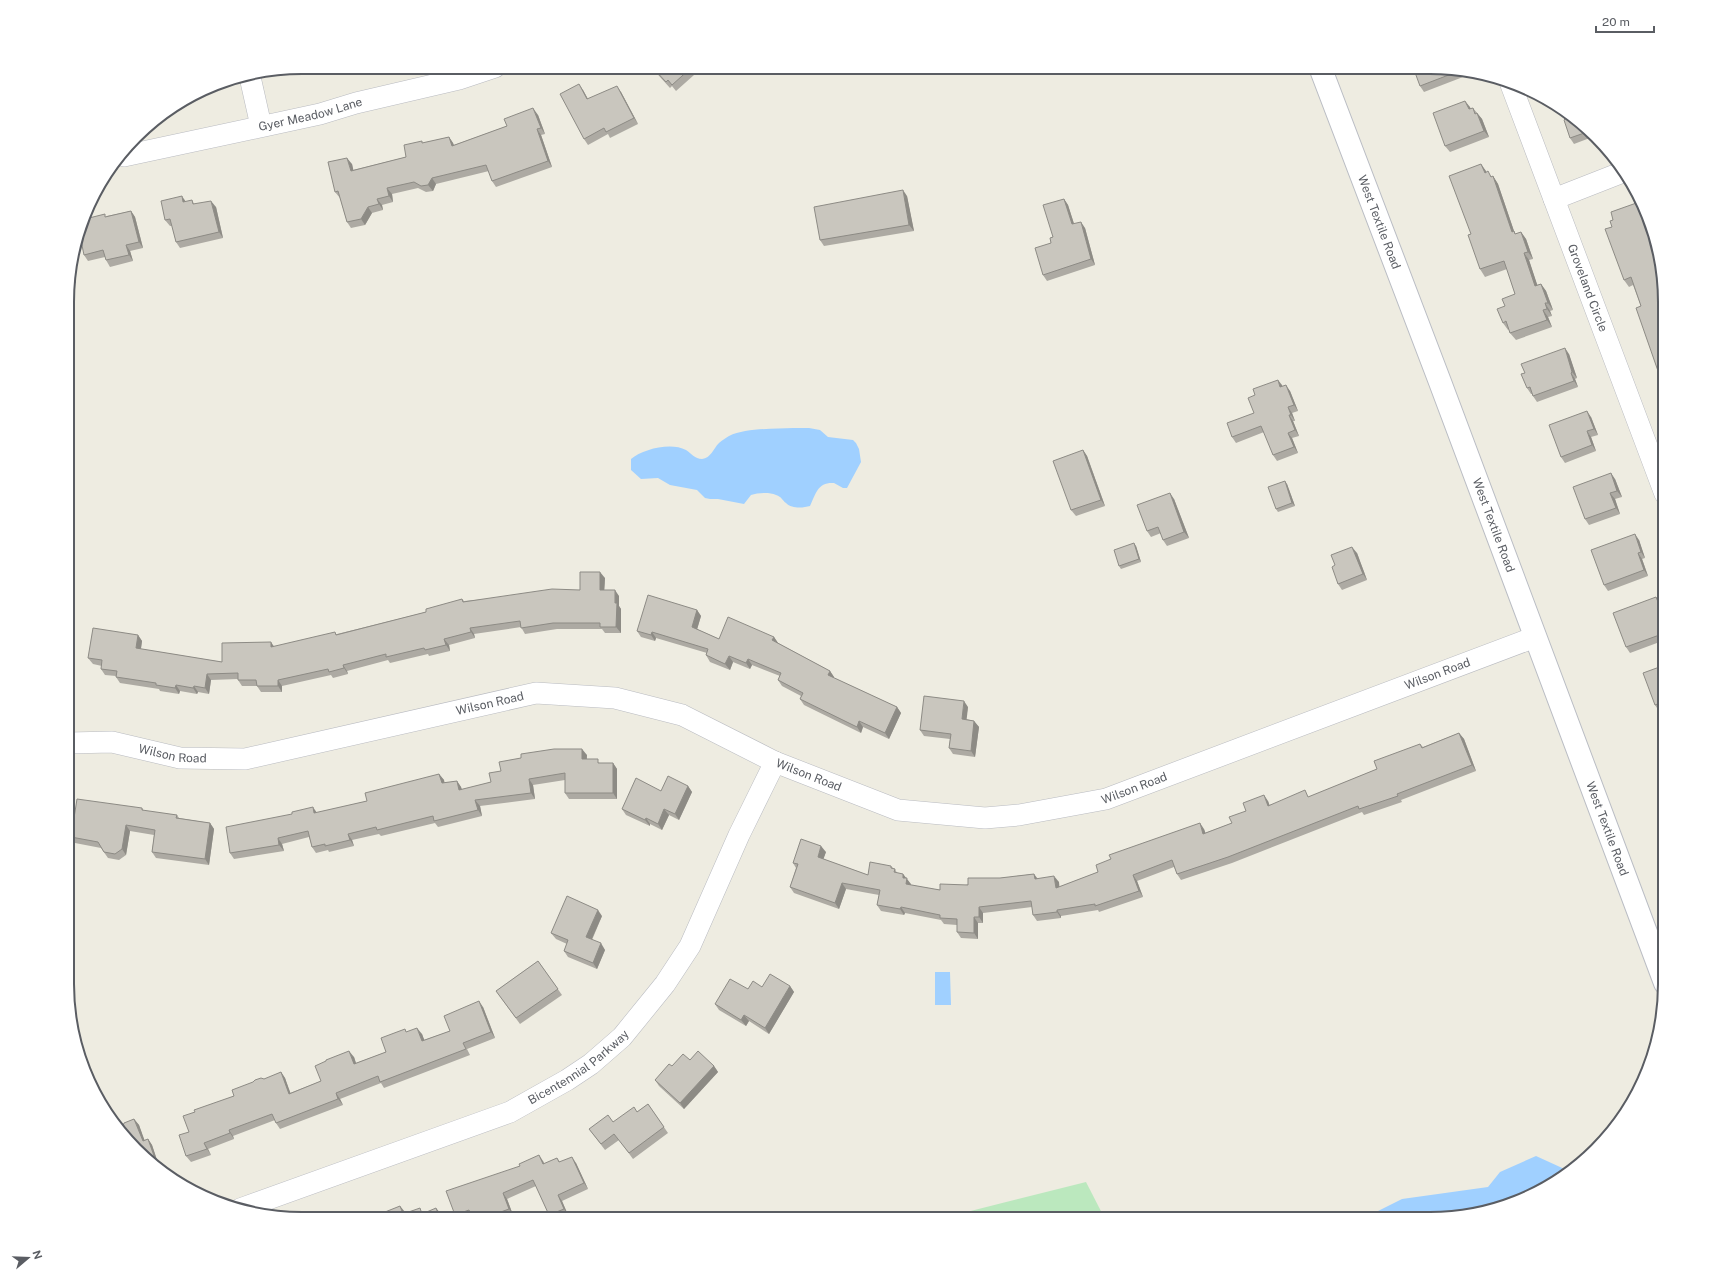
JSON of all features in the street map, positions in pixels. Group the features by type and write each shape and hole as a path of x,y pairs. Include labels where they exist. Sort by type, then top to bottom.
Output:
{"main road":[{"name":"West Textile Road","path":"1323,74 1658,967"}],"street":[{"name":"Gyer Meadow Lane","path":"127,155 320,114 356,103 459,79 474,74"},
{"path":"251,80 261,126"},
{"name":"Groveland Circle","path":"1513,89 1658,478"},
{"path":"1554,199 1619,174"},
{"name":"Wilson Road","path":"74,743 112,742 180,758 245,759 536,693 615,698 682,715 775,762 898,810 985,818 1020,815 1106,799 1535,637"},
{"name":"Bicentennial Parkway","path":"249,1206 510,1112 567,1080 591,1064 622,1036 665,984 690,946 739,835 775,762"}],"green space":[{"path":"1086,1182 1101,1212 967,1212"}],"water":[{"path":"793,428 820,430 828,437 853,440 856,443 859,449 861,462 847,488 843,488 834,483 824,484 818,489 810,506 798,508 788,505 778,496 767,493 751,495 744,504 705,498 697,490 670,485 658,478 641,479 631,470 631,459 643,452 657,448 680,448 686,450 697,458 702,459 708,457 721,441 736,433 760,429"},
{"path":"935,972 950,972 951,1005 935,1005"},
{"path":"1536,1156 1564,1169 1531,1189 1504,1200 1475,1208 1445,1212 1378,1212 1402,1199 1488,1187 1500,1172"}],"building":[{"path":"659,74 684,74 672,85 668,80 666,82"},
{"path":"1416,74 1450,75 1420,86"},
{"path":"579,84 587,99 617,86 634,118 606,132 604,128 584,139 560,94"},
{"path":"1465,101 1469,109 1473,108 1475,114 1477,113 1484,131 1445,146 1433,113"},
{"path":"533,108 541,128 537,129 548,161 492,181 486,165 432,178 428,185 421,186 414,182 387,188 389,196 377,199 379,204 368,207 361,219 347,222 338,191 335,192 328,162 347,158 351,171 406,157 404,145 449,137 452,146 507,126 504,119"},
{"path":"1565,118 1583,133 1570,138 1564,120"},
{"path":"1481,164 1485,173 1488,171 1491,177 1493,176 1512,232 1514,231 1515,234 1521,232 1528,252 1524,253 1535,286 1541,284 1548,303 1545,303 1547,309 1543,310 1547,320 1510,333 1506,321 1503,323 1497,309 1505,306 1502,299 1515,294 1504,261 1480,269 1468,235 1471,234 1449,176"},
{"path":"903,190 909,225 820,240 814,207"},
{"path":"182,196 183,202 192,200 193,204 211,201 219,232 176,242 170,219 165,220 161,201"},
{"path":"1064,199 1072,224 1081,222 1091,259 1043,275 1035,248 1051,243 1050,238 1053,237 1043,205"},
{"path":"1636,203 1646,228 1654,257 1658,287 1658,371 1636,308 1641,306 1631,277 1624,280 1605,229 1612,227 1610,221 1613,220 1611,212"},
{"path":"131,211 139,242 126,245 129,255 106,260 103,250 84,255 82,244 90,218 105,214 105,217"},
{"path":"1565,348 1574,381 1533,396 1530,387 1527,388 1521,374 1525,373 1521,364"},
{"path":"1278,380 1280,387 1286,385 1294,405 1288,407 1291,415 1289,415 1295,430 1288,433 1294,447 1273,455 1261,426 1232,437 1227,423 1254,413 1248,398 1255,395 1253,389"},
{"path":"1587,411 1594,429 1587,431 1592,445 1561,457 1549,425"},
{"path":"1083,450 1101,500 1071,510 1053,461"},
{"path":"1611,473 1617,491 1610,493 1616,508 1585,519 1573,487"},
{"path":"1285,481 1292,503 1276,509 1268,487"},
{"path":"1170,493 1184,532 1163,540 1158,527 1147,531 1137,505"},
{"path":"1635,534 1641,552 1638,553 1644,570 1604,585 1591,550"},
{"path":"1134,543 1139,559 1119,566 1114,550"},
{"path":"1352,547 1363,574 1338,584 1332,567 1335,565 1331,555"},
{"path":"580,572 600,572 600,590 615,590 615,603 617,603 616,627 600,627 600,623 553,623 521,628 520,621 470,628 471,632 444,639 446,645 425,650 424,648 386,657 386,654 343,665 344,668 329,672 328,669 278,680 278,686 257,686 256,680 238,680 238,673 207,674 205,688 194,686 193,688 176,685 175,688 156,685 156,683 116,677 117,671 101,669 102,660 88,658 93,628 138,635 136,648 222,662 222,643 271,642 271,647 335,632 336,635 426,612 426,609 462,599 463,602 552,589 580,590"},
{"path":"648,595 697,610 692,627 719,639 728,617 774,637 772,640 830,671 828,675 897,707 885,733 859,721 857,727 800,699 803,693 778,680 781,673 748,659 746,663 729,656 725,664 706,655 708,649 652,632 651,635 637,631"},
{"path":"1656,597 1658,602 1658,636 1626,647 1613,613"},
{"path":"1658,668 1658,704 1655,705 1643,673"},
{"path":"924,696 964,701 962,719 974,721 971,751 949,748 951,734 920,730"},
{"path":"1459,733 1472,765 1397,794 1398,796 1359,809 1358,806 1228,857 1177,874 1172,860 1133,875 1139,891 1095,906 1095,904 1057,910 1057,912 1033,915 1031,901 979,907 979,917 974,917 974,933 957,932 957,919 940,918 940,915 901,907 900,909 877,905 880,890 842,883 835,903 790,887 798,864 793,863 801,839 821,846 818,857 868,875 870,862 891,866 891,868 895,869 894,872 903,874 903,878 907,878 906,884 940,890 940,884 968,885 968,878 1000,878 1034,874 1035,879 1054,876 1056,888 1098,872 1096,865 1111,859 1109,855 1200,823 1203,834 1232,823 1229,817 1246,811 1243,803 1264,795 1268,806 1305,790 1308,797 1377,769 1374,761 1420,744 1422,748"},
{"path":"554,749 582,749 582,759 598,759 598,763 613,763 613,793 565,793 565,773 529,779 531,793 475,800 478,810 434,821 433,816 377,830 376,827 348,834 350,840 325,846 325,844 312,847 308,831 278,838 279,845 230,853 226,827 292,814 292,812 313,807 314,813 367,801 365,793 439,774 442,783 457,781 459,790 491,782 489,773 501,771 499,762 521,758 521,754"},
{"path":"668,776 688,786 675,814 664,809 658,824 646,818 645,820 622,809 636,778 661,791"},
{"path":"77,799 142,808 142,810 177,815 176,818 210,823 205,859 152,852 155,830 126,825 122,849 115,854 104,852 98,842 74,838 74,818"},
{"path":"567,896 598,910 586,937 601,943 593,963 564,951 568,940 551,933"},
{"path":"538,961 558,989 516,1018 496,991"},
{"path":"770,974 790,986 765,1028 744,1015 741,1020 715,1004 730,979 748,989 753,981 762,987"},
{"path":"479,1001 491,1032 463,1043 466,1049 380,1082 378,1076 336,1093 338,1099 276,1123 272,1114 229,1130 230,1133 204,1143 207,1149 186,1156 179,1135 189,1132 183,1116 195,1112 194,1110 234,1096 232,1090 255,1080 261,1078 264,1079 281,1072 289,1094 321,1081 315,1066 326,1060 349,1051 354,1064 386,1052 381,1038 405,1029 406,1032 417,1028 422,1041 450,1031 444,1016"},
{"path":"698,1051 714,1066 680,1103 655,1080 669,1064 672,1066 683,1054 690,1060"},
{"path":"648,1104 664,1127 629,1153 614,1134 601,1144 589,1129 608,1115 613,1122 634,1107 637,1112"},
{"path":"134,1119 143,1141 148,1139 155,1158 130,1134 123,1126 124,1123"},
{"path":"539,1155 543,1164 557,1158 559,1162 572,1157 584,1183 558,1195 564,1209 556,1212 548,1212 533,1180 503,1193 509,1209 501,1212 470,1212 469,1210 463,1212 454,1212 446,1191 520,1166 519,1164"},
{"path":"400,1206 402,1212 385,1212"},
{"path":"420,1208 421,1212 409,1212"},
{"path":"436,1208 437,1212 427,1212"}]}
